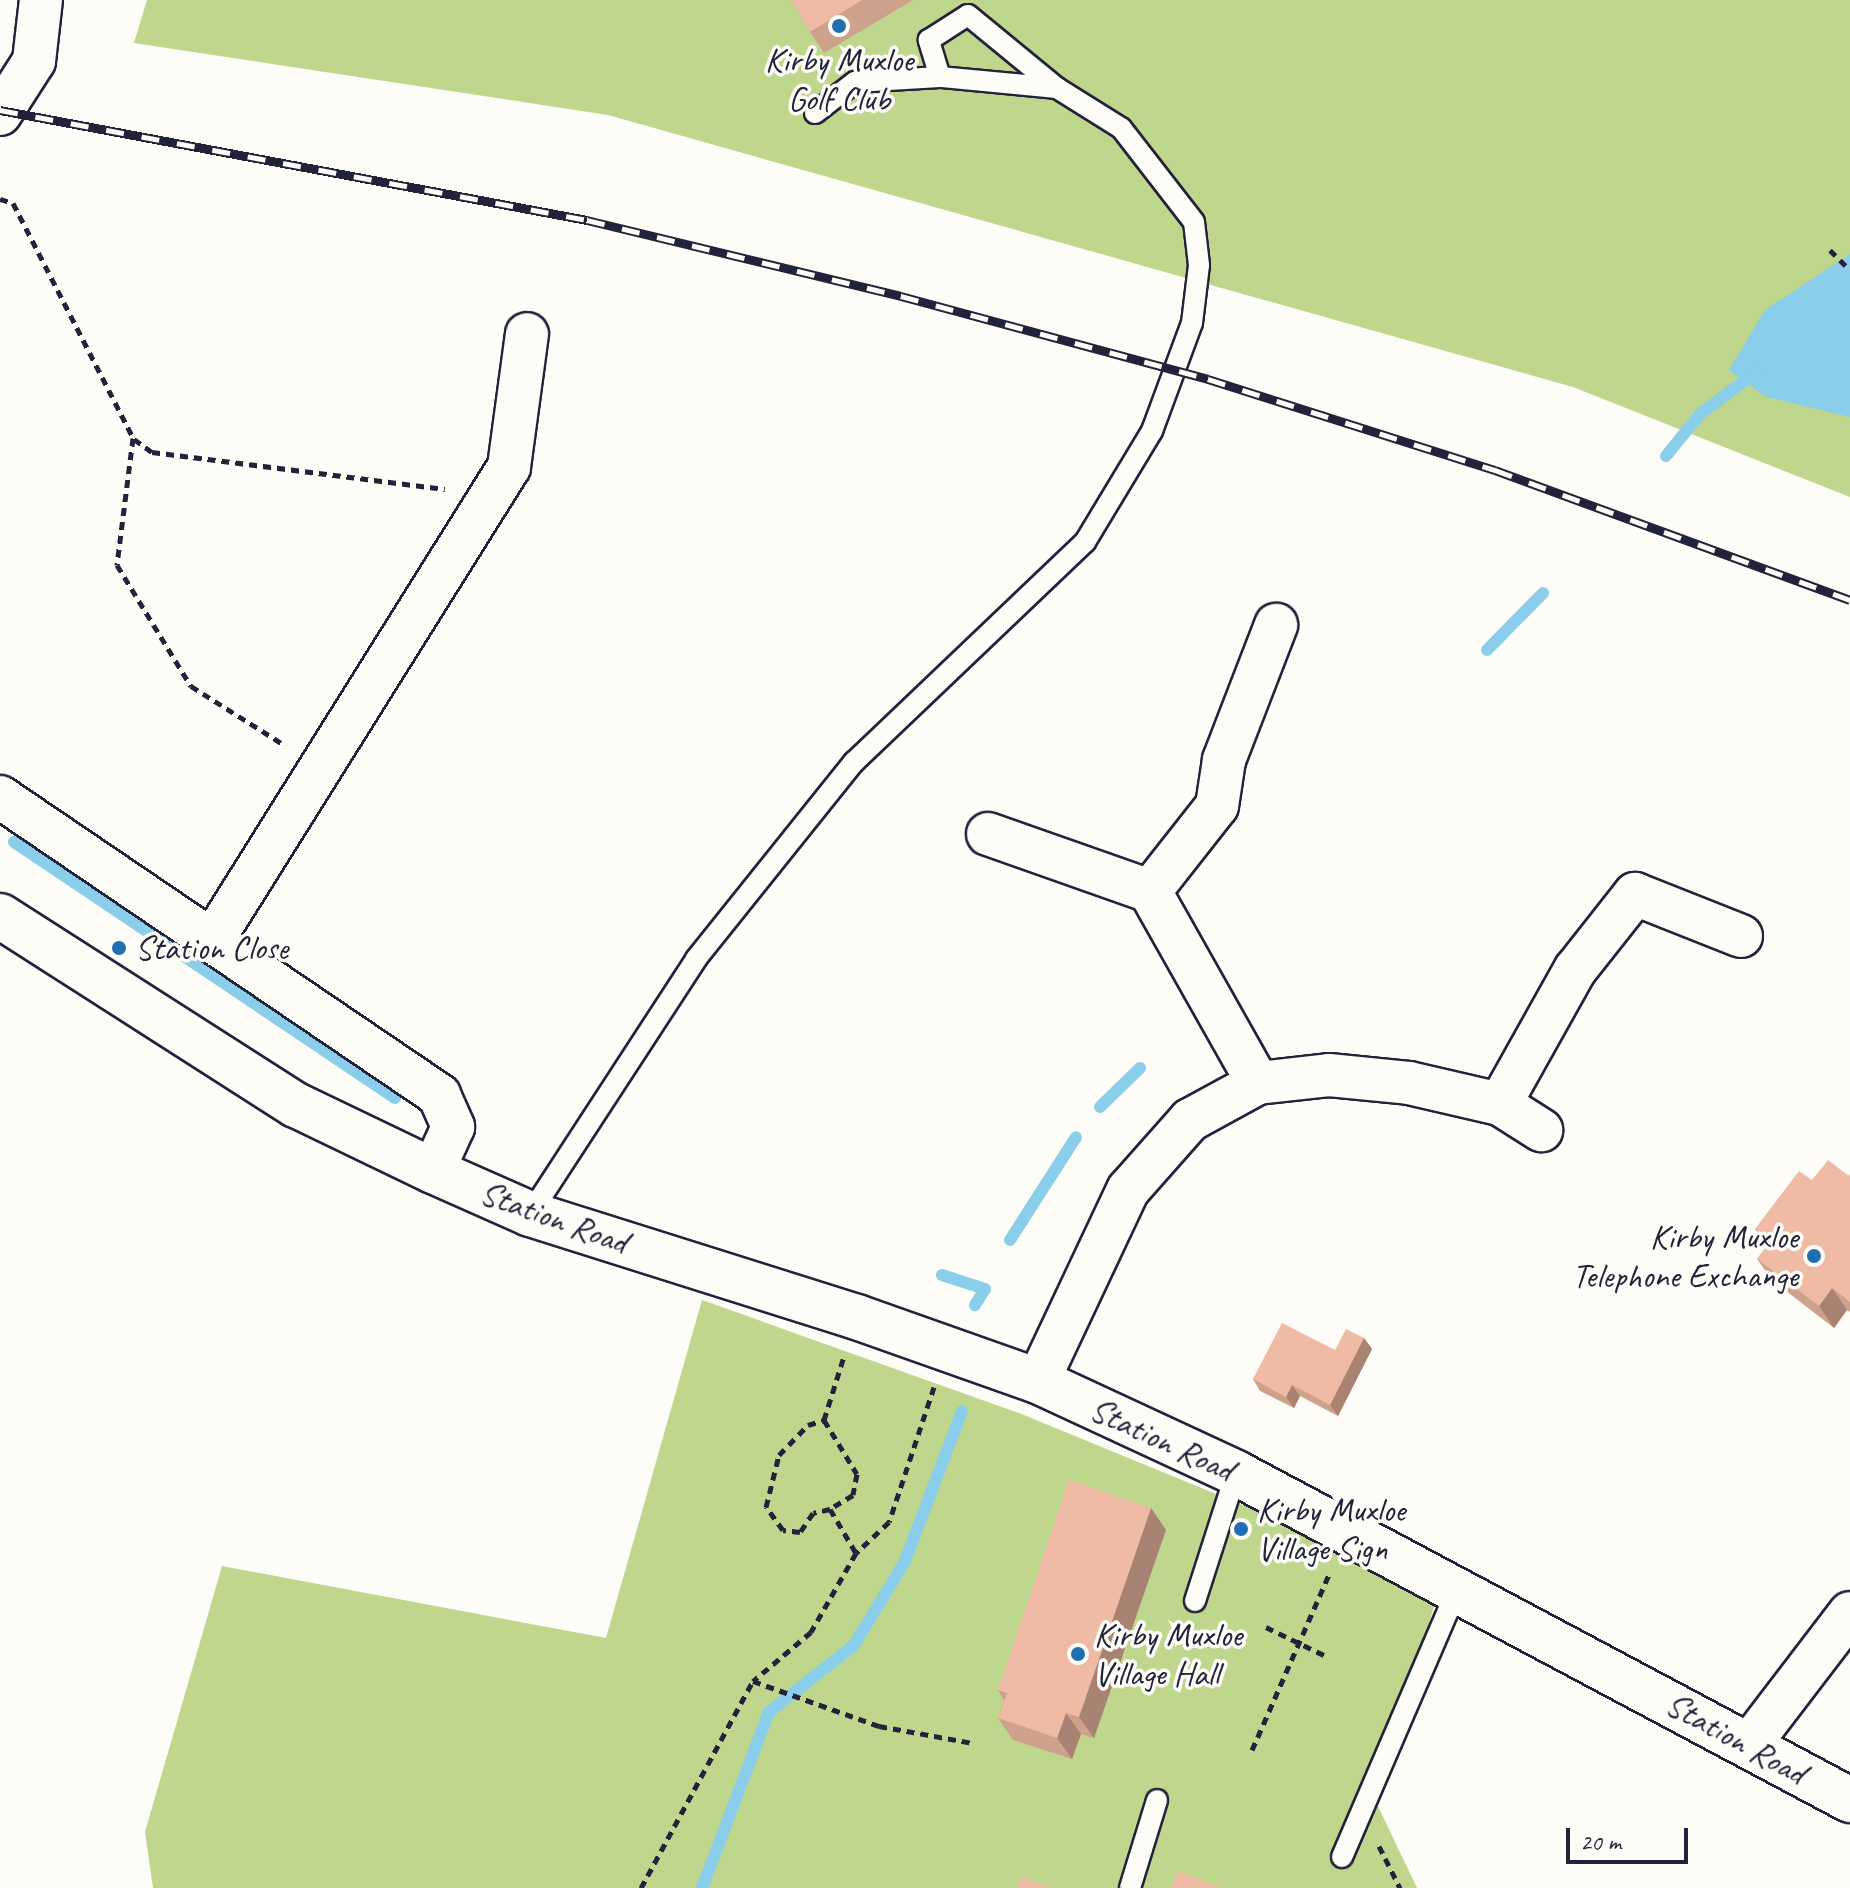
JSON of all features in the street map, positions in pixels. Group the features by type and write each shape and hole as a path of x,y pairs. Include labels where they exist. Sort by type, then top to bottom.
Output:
{"street":[{"path":"0,114 34,61 41,0"},
{"path":"212,941 509,467 527,334"},
{"path":"1150,891 1217,806 1224,760 1276,625"},
{"path":"0,797 439,1095 453,1127 433,1171"},
{"path":"988,834 1150,891 1258,1083"},
{"path":"1500,1104 1575,970 1635,894 1741,936"},
{"name":"Station Road","path":"0,916 296,1105 433,1171 530,1214 857,1317 1038,1381 1236,1473 1458,1588 1850,1800"},
{"path":"1038,1381 1128,1190 1190,1120 1258,1083 1329,1075 1409,1083 1500,1104 1541,1130"},
{"path":"1749,1745 1850,1613"}],"lane":[{"path":"530,1214 696,959 854,762 1085,542 1152,431 1192,323 1199,265 1194,222 1121,128 1057,88 968,15 929,40 940,77"},
{"path":"815,113 855,82 940,77 1057,88"},
{"path":"1195,1601 1236,1473"},
{"path":"1342,1857 1458,1588"},
{"path":"1130,1888 1157,1800"}],"path":[{"path":"0,199 13,203 133,438 152,452 491,495"},
{"path":"1830,250 1850,270"},
{"path":"133,438 117,565 191,686 320,768"},
{"path":"824,1420 808,1425 779,1455 766,1507 783,1530 800,1532 813,1513 830,1509 853,1495 857,1474 824,1420 857,1317"},
{"path":"641,1888 753,1681 811,1632 856,1553 889,1522 947,1349"},
{"path":"830,1509 856,1553"},
{"path":"1252,1750 1348,1531"},
{"path":"1266,1627 1326,1656"},
{"path":"753,1681 835,1713 973,1743"}],"green space":[{"name":"Kirby Muxloe Golf Club","path":"147,0 1850,0 1850,497 1573,387 608,115 134,43"},
{"path":"702,1300 1019,1413 1440,1586 1376,1802 1417,1888 153,1888 145,1832 222,1566 606,1638"}],"water":[{"path":"1850,254 1850,417 1766,397 1729,370 1765,310"}],"building":[{"path":"791,0 862,0 810,32"},
{"name":"Kirby Muxloe Telephone Exchange","path":"1828,1160 1850,1174 1850,1302 1832,1288 1819,1306 1757,1259 1771,1241 1755,1229 1799,1171 1812,1180"},
{"path":"1282,1323 1335,1350 1346,1329 1364,1338 1330,1405 1292,1385 1286,1397 1253,1379"},
{"name":"Kirby Muxloe Village Hall","path":"1069,1480 1151,1508 1079,1717 1066,1713 1057,1738 998,1718 1007,1693 998,1690"},
{"path":"1177,1871 1223,1888 1171,1888"},
{"path":"1021,1877 1052,1888 1017,1888"}],"waterway":[{"path":"1666,456 1700,414 1755,373"},
{"path":"1487,650 1543,593"},
{"path":"14,842 395,1098"},
{"path":"1100,1107 1140,1068"},
{"path":"1010,1240 1076,1137"},
{"path":"942,1275 985,1289 975,1305"},
{"path":"702,1888 769,1712 854,1645 905,1561 962,1411"}],"railway":[{"path":"0,110 587,220 901,296 1208,379 1495,470 1850,600"}],"place":[{"name":"Kirby Muxloe Golf Club","path":"839,26"},
{"name":"Station Close","path":"119,948"},
{"name":"Kirby Muxloe Telephone Exchange","path":"1814,1256"},
{"name":"Kirby Muxloe Village Sign","path":"1241,1529"},
{"name":"Kirby Muxloe Village Hall","path":"1078,1654"}]}
